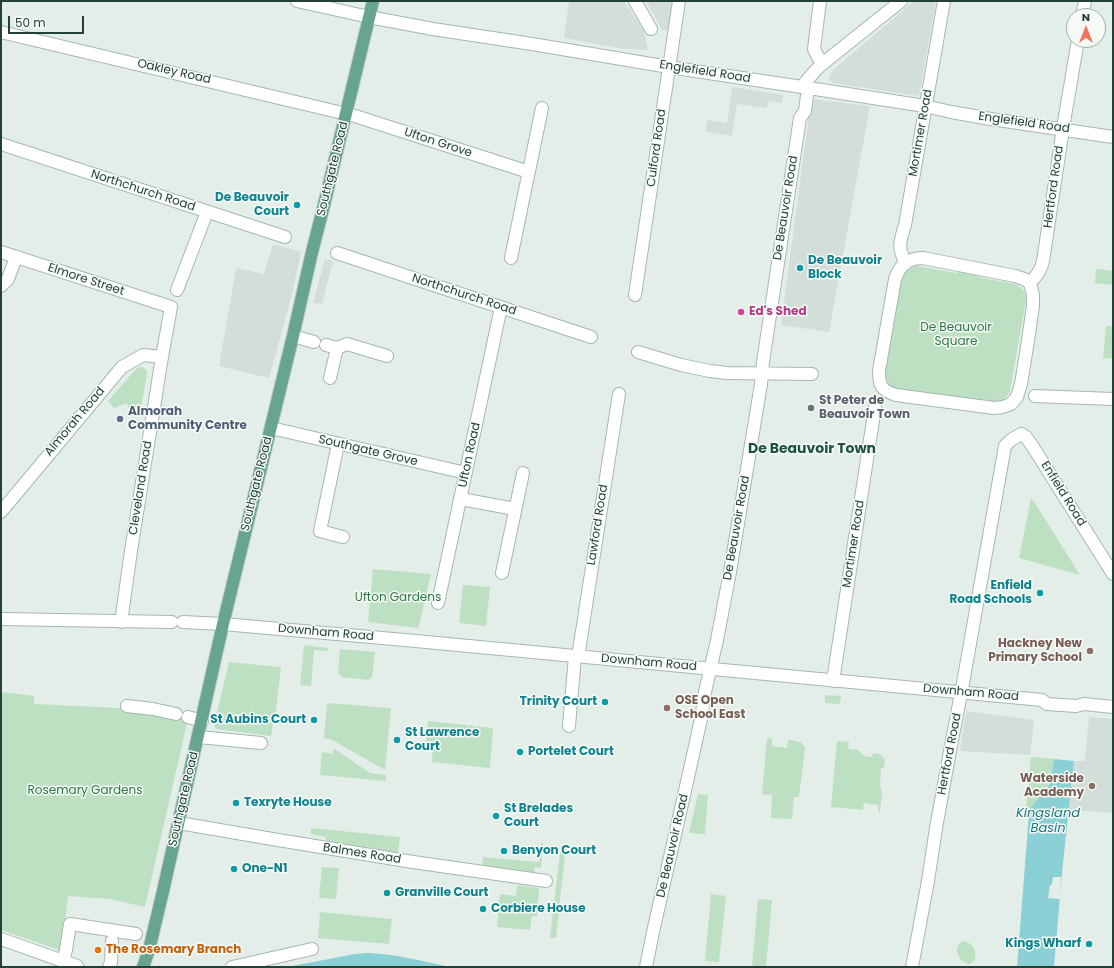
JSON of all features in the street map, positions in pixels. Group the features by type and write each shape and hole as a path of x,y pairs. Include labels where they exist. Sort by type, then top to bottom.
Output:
{"main road":[{"name":"Southgate Road","path":"143,967 149,950 199,737 223,624 373,1"}],"street":[{"name":"Englefield Road","path":"297,1 433,29 925,106 951,112 1113,136"},
{"path":"635,1 651,29"},
{"name":"Culford Road","path":"636,295 679,1"},
{"path":"820,1 814,49 818,57 824,63"},
{"path":"809,88 811,74 901,1"},
{"name":"Mortimer Road","path":"906,263 902,256 900,243 905,225 944,1"},
{"name":"Oakley Road","path":"1,32 346,114"},
{"name":"Hertford Road","path":"1030,283 1038,275 1042,268 1077,48"},
{"name":"De Beauvoir Road","path":"647,967 653,932 687,782 730,572 800,118 805,111 809,88"},
{"path":"511,258 542,108"},
{"name":"Ufton Grove","path":"346,114 529,172"},
{"name":"Northchurch Road","path":"1,144 285,238"},
{"path":"177,290 207,212"},
{"name":"Elmore Street","path":"1,252 171,307"},
{"name":"Northchurch Road","path":"338,253 591,336"},
{"path":"1,286 8,279 16,257"},
{"path":"923,258 1015,276 1030,283 1033,295 1033,306 1022,384 1017,397 1011,404 994,408 896,394 884,390 880,386 879,371 895,279 900,268 906,263 913,259 923,258"},
{"name":"Cleveland Road","path":"121,622 131,551 171,307"},
{"name":"Ufton Road","path":"438,603 501,307"},
{"path":"293,336 314,342"},
{"path":"330,378 331,347 347,344 387,356"},
{"path":"638,352 681,365 710,371 727,373 762,372 812,374"},
{"name":"Almorah Road","path":"3,504 122,367 143,355 162,357"},
{"name":"Lawford Road","path":"568,726 576,656 619,394"},
{"path":"1035,396 1113,399"},
{"name":"Mortimer Road","path":"833,681 875,407"},
{"name":"Southgate Grove","path":"271,428 466,473"},
{"name":"Enfield Road","path":"1005,446 1021,434 1026,437 1113,574"},
{"path":"338,444 320,531 343,537"},
{"name":"Hertford Road","path":"912,967 1005,446"},
{"path":"502,573 523,473"},
{"path":"461,499 515,509"},
{"name":"Downham Road","path":"1,619 223,624 1042,700 1047,704 1076,706 1084,704 1113,707"},
{"path":"127,706 153,709 176,714"},
{"path":"188,717 202,721"},
{"path":"199,737 261,743"},
{"name":"Balmes Road","path":"179,823 409,861 546,881"},
{"path":"63,961 70,924 136,934"},
{"path":"1,939 77,966"},
{"path":"109,967 112,956 112,941"},
{"path":"232,967 312,949"}],"shaded area":[{"path":"569,1 624,1 644,31 648,50 623,49 564,38"},
{"path":"646,1 673,1 670,29 662,30"},
{"path":"914,1 936,1 919,96 832,83 829,77 833,70"},
{"path":"732,87 783,95 782,103 768,101 767,108 737,104 732,136 706,132 707,120 727,123"},
{"path":"811,99 870,106 829,332 781,325"},
{"path":"273,244 301,252 291,298 269,378 219,366 236,268 264,274"},
{"path":"325,259 333,261 322,304 313,303"},
{"path":"966,711 1034,720 1030,755 960,751"},
{"name":"Waterside Academy","path":"1089,717 1113,719 1113,813 1069,810 1074,761 1085,761"}],"green space":[{"name":"De Beauvoir Square","path":"918,266 956,273 967,272 978,277 1015,284 1023,290 1026,300 1010,391 1003,400 996,402 956,398 896,389 888,384 885,372 901,277 908,268"},
{"path":"1096,269 1113,271 1113,285 1095,283"},
{"path":"1106,326 1113,327 1113,359 1103,358"},
{"path":"139,367 143,367 147,373 140,414 131,416 127,403 114,408 108,401"},
{"path":"1031,498 1035,503 1080,575 1019,558"},
{"name":"Ufton Gardens","path":"373,569 431,574 419,626 417,628 368,622"},
{"path":"463,585 490,587 486,626 459,623"},
{"path":"304,645 328,648 328,651 314,650 311,686 300,685"},
{"path":"340,649 375,652 372,678 369,680 341,677 341,675 338,674"},
{"path":"229,662 281,667 275,719 283,720 283,724 273,723 271,736 216,729 214,725"},
{"name":"Rosemary Gardens","path":"1,692 34,696 34,704 119,708 188,719 145,907 110,899 68,896 64,930 59,950 1,930"},
{"path":"825,695 841,696 840,704 825,703"},
{"path":"327,703 391,708 385,770 332,740 324,738"},
{"path":"428,721 493,728 490,768 432,762 433,744 426,743"},
{"path":"767,738 772,739 772,746 787,748 788,740 800,742 805,748 799,797 794,797 792,819 771,818 772,795 762,794"},
{"path":"837,741 849,742 848,749 858,750 864,756 872,757 873,753 880,754 885,760 884,768 881,768 880,785 882,793 880,812 878,811 878,805 864,803 863,810 831,807"},
{"path":"333,748 370,773 386,775 386,781 320,775 322,752 333,754"},
{"path":"1031,757 1054,759 1050,784 1029,810 1026,808"},
{"path":"698,794 708,795 705,834 689,833"},
{"path":"311,828 400,837 398,854 325,843 326,837 311,834"},
{"path":"541,843 543,843 541,868 535,867 534,874 482,867 483,857 539,862"},
{"path":"560,852 579,855 565,854 556,938 550,938"},
{"path":"322,867 339,868 336,899 319,898"},
{"path":"517,885 539,888 537,916 532,916 530,930 497,927 500,894 516,896"},
{"path":"711,894 726,896 719,962 705,961"},
{"path":"758,899 772,900 766,967 752,967"},
{"path":"320,912 392,919 389,944 318,938"},
{"path":"965,941 972,946 975,951 975,959 970,964 965,963 957,953 958,945"}],"water":[{"name":"Kingsland Basin","path":"1054,759 1074,761 1054,967 1017,967 1029,810 1050,784"},
{"path":"368,953 399,956 450,967 287,967 355,954"}],"pier":[{"path":"1053,877 1061,877 1060,899 1048,898"}],"place":[{"name":"De Beauvoir Court","path":"297,205"},
{"name":"De Beauvoir Block","path":"800,268"},
{"name":"Ed's Shed","path":"741,312"},
{"name":"St Peter de Beauvoir Town","path":"811,408"},
{"name":"Almorah Community Centre","path":"120,419"},
{"name":"Enfield Road Schools","path":"1040,593"},
{"name":"Hackney New Primary School","path":"1090,651"},
{"name":"Trinity Court","path":"605,702"},
{"name":"OSE Open School East","path":"667,708"},
{"name":"St Aubins Court","path":"314,720"},
{"name":"St Lawrence Court","path":"397,740"},
{"name":"Portelet Court","path":"520,752"},
{"name":"Waterside Academy","path":"1092,786"},
{"name":"Texryte House","path":"236,803"},
{"name":"St Brelades Court","path":"496,816"},
{"name":"Benyon Court","path":"504,851"},
{"name":"One-N1","path":"234,869"},
{"name":"Granville Court","path":"387,893"},
{"name":"Corbiere House","path":"483,909"},
{"name":"Kings Wharf","path":"1089,944"},
{"name":"The Rosemary Branch","path":"98,950"}],"district":[{"name":"De Beauvoir Town","path":"812,449"}]}
